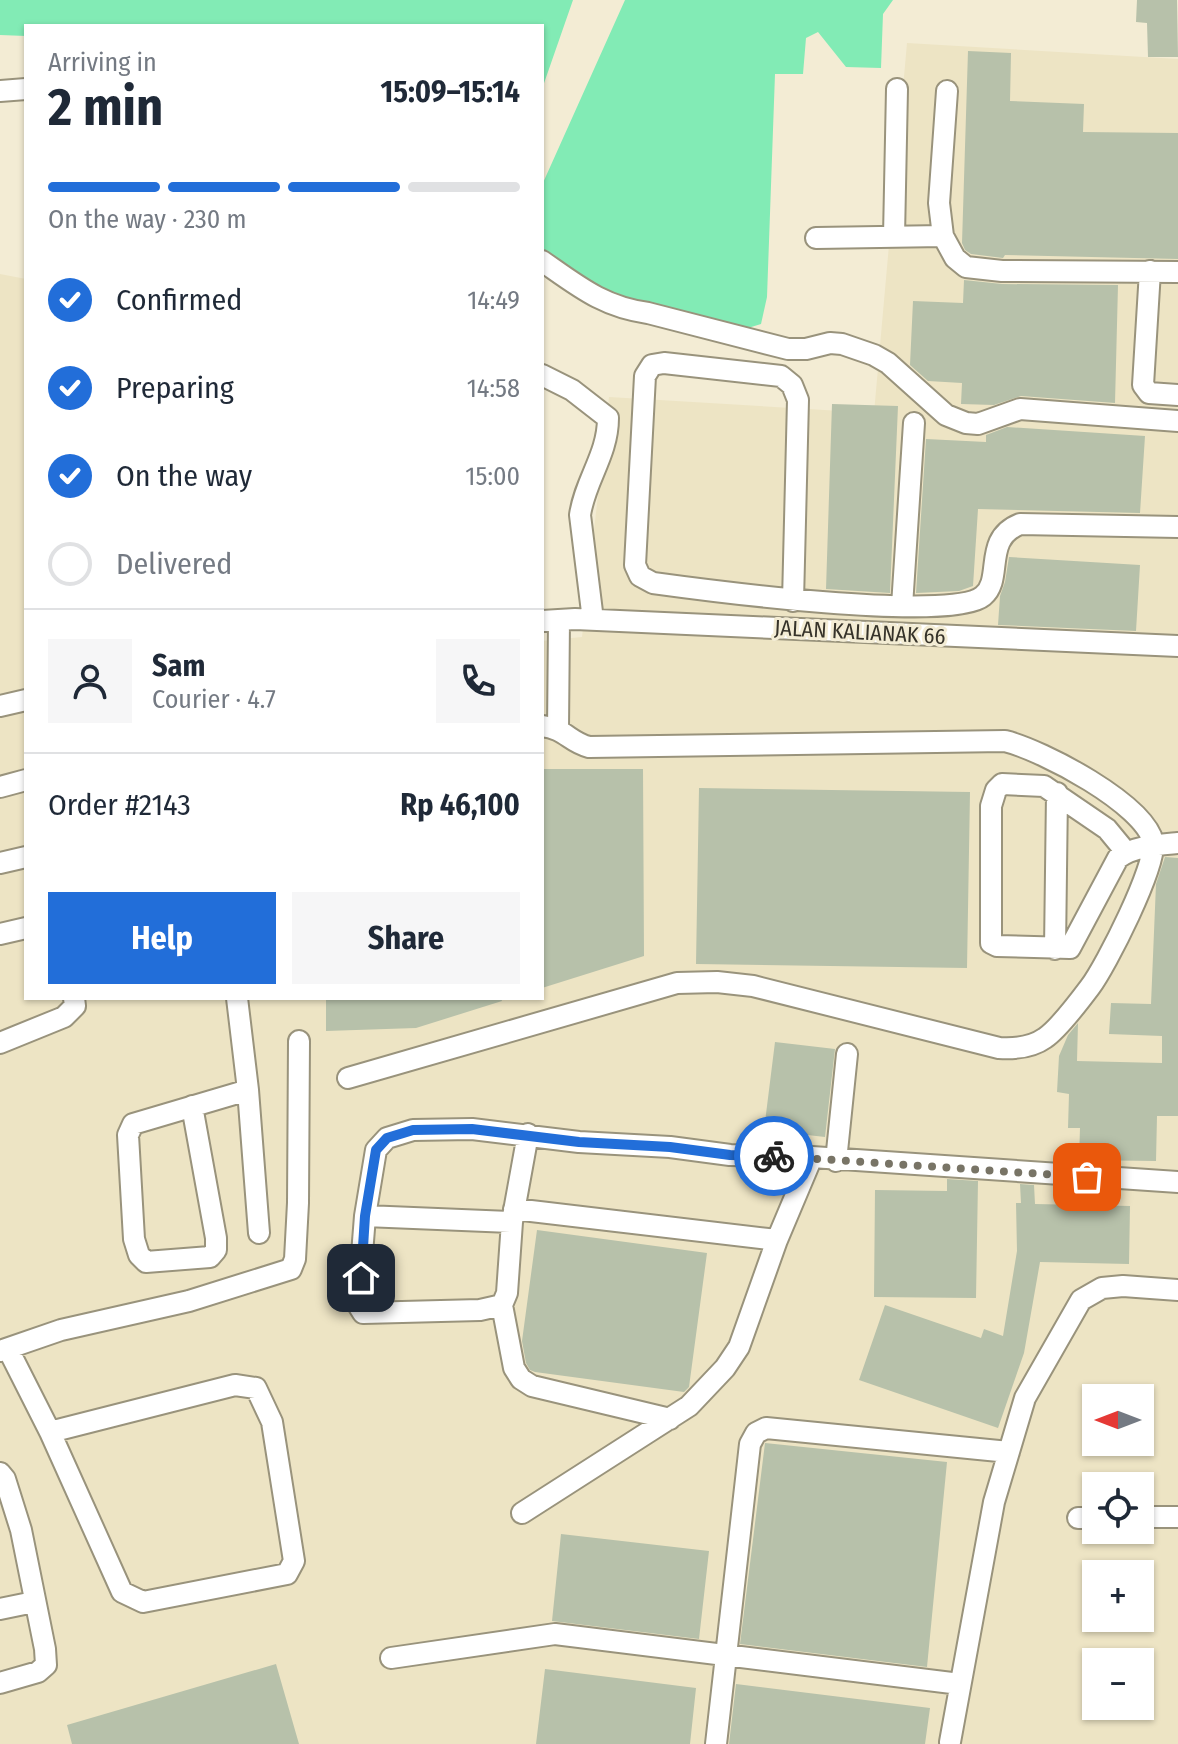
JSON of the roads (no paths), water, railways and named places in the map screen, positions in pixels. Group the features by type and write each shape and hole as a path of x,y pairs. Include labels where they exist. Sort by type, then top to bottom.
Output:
{"lane":[{"path":"0,91 24,89"},
{"path":"894,236 897,89"},
{"path":"947,91 939,203 943,236 955,258 966,267 1002,271 1178,272"},
{"path":"816,238 943,236"},
{"path":"544,262 597,299 627,310 788,349 842,344 874,355 888,363 946,415 966,423 978,424 1020,409 1178,421"},
{"path":"1150,271 1143,385 1149,393 1178,395"},
{"path":"793,601 798,400 792,385 781,376 664,363 652,365 645,376 635,565 637,571 653,583 793,601 902,606 965,603 982,597 988,588 999,540 1010,528 1020,524 1178,527"},
{"path":"544,376 572,390 608,418 606,444 583,498 580,515 593,620"},
{"path":"902,606 914,423"},
{"path":"348,1078 677,983 717,982 753,986 999,1048 1019,1049 1045,1038 1091,986 1148,874 1153,845 1148,829 1129,808 1052,758 1005,741 589,747 575,742 550,728 551,620"},
{"name":"JALAN KALIANAK 66","path":"551,620 1178,646"},
{"path":"0,706 24,700"},
{"path":"0,787 24,781"},
{"path":"1126,852 1107,829 1057,793 1030,783 1002,784 996,790 991,806 991,943 997,946 1068,949 1073,946 1118,858 1126,852 1153,845 1178,843"},
{"path":"1055,949 1057,793"},
{"path":"0,863 24,857"},
{"path":"0,934 24,928"},
{"path":"0,1043 64,1017 75,1006 74,1000"},
{"path":"237,1000 259,1233"},
{"path":"50,1432 235,1385 256,1388 272,1422 294,1561 287,1574 143,1602 122,1592 50,1432 4,1350 61,1330 218,1293 291,1269 295,1259 298,1203 299,1041"},
{"path":"836,1161 847,1054"},
{"path":"192,1106 216,1250 210,1257 146,1262 139,1255 134,1239 128,1135 133,1124 192,1106 248,1090"},
{"path":"502,1305 480,1310 363,1313 358,1305 365,1216 376,1150 387,1138 413,1130 472,1129 730,1155 812,1157 1178,1182"},
{"path":"528,1134 513,1216 507,1293 502,1305 514,1368 521,1379 532,1386 670,1419"},
{"path":"522,1513 670,1419 708,1388 739,1347 777,1240 812,1157"},
{"path":"365,1216 513,1216 777,1240"},
{"path":"210,1257 218,1293"},
{"path":"950,1742 994,1502 1025,1398 1081,1300 1102,1288 1178,1290"},
{"path":"716,1744 750,1444 756,1433 766,1428 1009,1452"},
{"path":"0,1473 5,1479 21,1530 46,1665 38,1672 0,1683"},
{"path":"1154,1517 1178,1517"},
{"path":"0,1535 21,1530"},
{"path":"0,1609 34,1602"},
{"path":"391,1658 555,1634 960,1684"}]}
